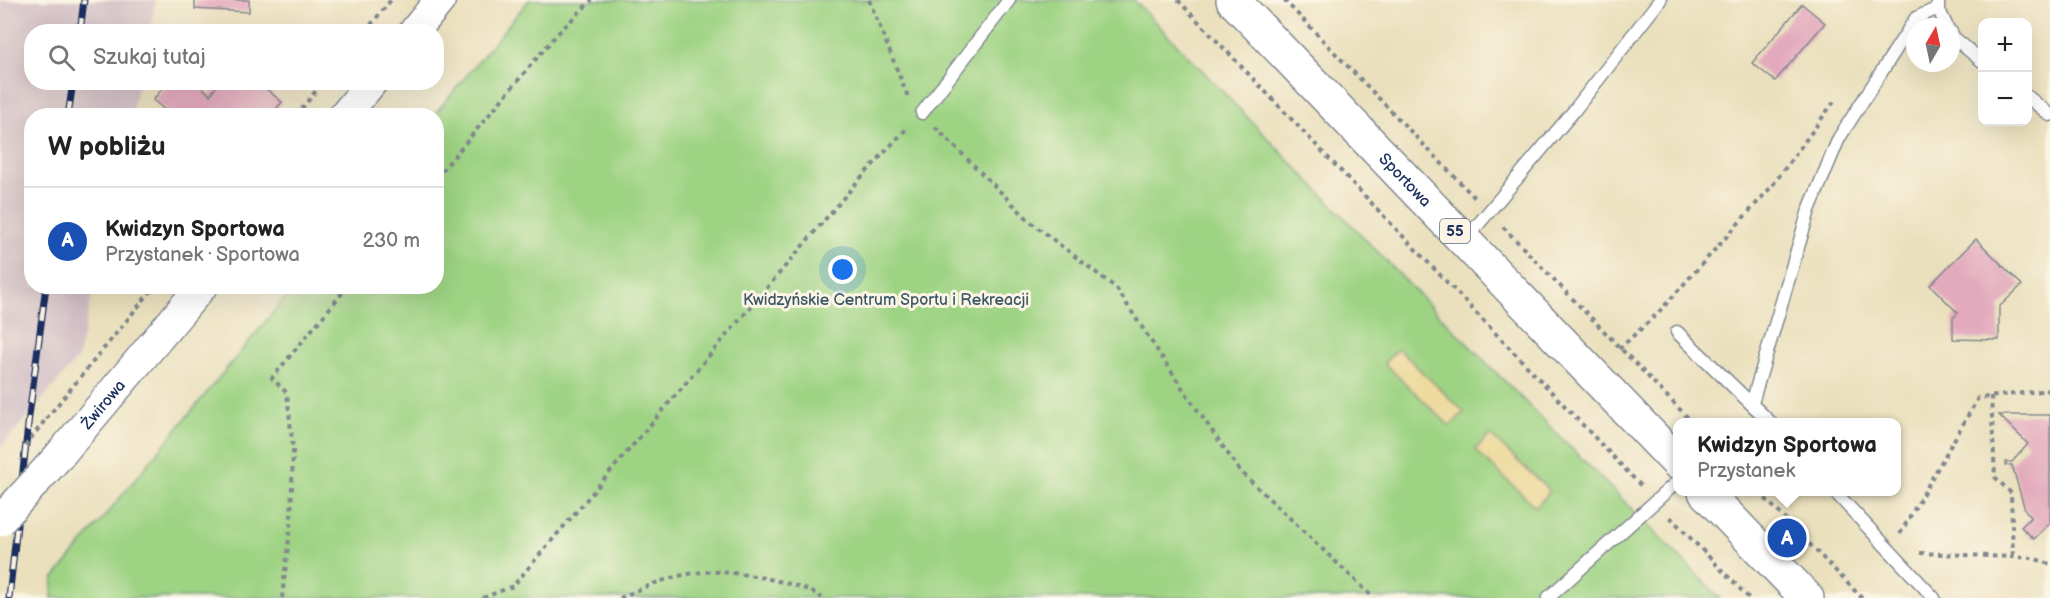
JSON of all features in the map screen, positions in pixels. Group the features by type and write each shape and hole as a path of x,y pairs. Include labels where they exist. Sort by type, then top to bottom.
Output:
{"main road":[{"name":"Sportowa","path":"1233,0 1673,459"},
{"path":"1709,496 1807,598"}],"street":[{"path":"420,24 440,0"},
{"path":"351,108 365,90"},
{"name":"Żwirowa","path":"0,521 59,456 195,294"}],"lane":[{"path":"922,113 1009,0"},
{"path":"1464,240 1573,112 1660,0"},
{"path":"1752,403 1809,210 1839,138 1916,18 1938,4 1943,18"},
{"path":"1960,43 1978,57"},
{"path":"2032,100 2050,115"},
{"path":"1677,332 1766,418"},
{"path":"1548,598 1673,485"},
{"path":"1839,496 1935,598"}],"path":[{"path":"372,24 392,0"},
{"path":"444,168 557,34 592,0"},
{"path":"869,0 909,98 949,143 1033,224 1116,288 1240,471 1374,598"},
{"path":"1178,0 1749,598"},
{"path":"302,108 317,90"},
{"path":"1596,378 1620,348 1657,314 1772,186 1841,93"},
{"path":"483,598 513,586 857,182 922,113"},
{"path":"46,419 148,294"},
{"path":"282,598 291,520 293,450 287,393 272,378 341,294"},
{"path":"2050,390 1978,398 1890,551 2033,558 2050,564"},
{"path":"1991,396 1995,477 2011,493 2013,558"},
{"path":"1763,496 1862,598"},
{"path":"620,598 644,587 678,577 717,571 785,583 816,593 822,598"}],"shaded area":[{"path":"0,0 156,0 151,24 24,24 24,90 136,90 133,108 24,108 24,294 92,294 78,358 0,448"}],"green space":[{"name":"Kwidzyńskie Centrum Sportu i Rekreacji","path":"529,0 1134,0 1427,303 1720,598 52,598 53,579 288,294 444,294 444,108 440,108"}],"sand":[{"path":"1398,349 1464,412 1450,426 1384,363"},
{"path":"1490,435 1550,491 1536,507 1475,450"}],"building":[{"path":"195,0 249,0 249,12 195,9"},
{"path":"1802,4 1825,23 1775,81 1752,63"},
{"path":"161,90 205,90 210,95 214,90 268,90 282,102 277,108 162,108 153,100"},
{"path":"1976,239 2022,285 1999,307 1999,340 1953,339 1953,318 1958,313 1930,285"},
{"path":"1999,415 2050,415 2050,523 2034,539 2021,527 2031,517 2025,510 2012,465 2006,465 2006,462 2012,462 2028,444"}],"railway":[{"path":"81,24 84,0"},
{"path":"69,108 72,90"},
{"path":"9,598 45,294"}],"place":[{"name":"Kwidzyn Sportowa","path":"1787,538"}]}
